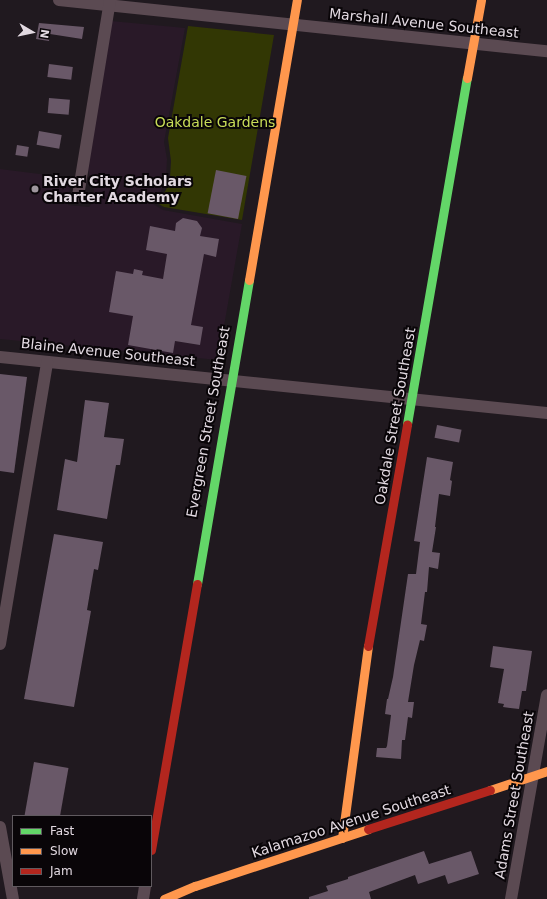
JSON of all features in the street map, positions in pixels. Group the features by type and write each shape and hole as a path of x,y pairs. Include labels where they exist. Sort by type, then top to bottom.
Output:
{"street":[{"name":"Marshall Avenue Southeast","path":"58,0 110,3 547,51"},
{"name":"Evergreen Street Southeast","path":"152,844 297,0"},
{"name":"Oakdale Street Southeast","path":"342,838 371,627 482,0"},
{"path":"78,196 110,3"},
{"name":"Blaine Avenue Southeast","path":"0,357 547,413"},
{"path":"0,644 47,362"},
{"name":"Adams Street Southeast","path":"511,899 547,695"},
{"name":"Kalamazoo Avenue Southeast","path":"164,899 195,886 547,771"},
{"path":"0,827 13,899"},
{"path":"143,899 145,887"}],"shaded area":[{"name":"River City Scholars Charter Academy","path":"111,21 185,28 164,142 167,159 166,179 160,194 153,204 163,210 242,224 218,360 0,339 0,169 71,178 68,205 89,207 93,202 95,195 87,166"}],"green space":[{"name":"Oakdale Gardens","path":"188,26 274,35 242,220 164,207 157,203 166,190 170,178 171,161 168,138"}],"building":[{"path":"39,23 84,27 82,39 50,34 49,41 36,39"},
{"path":"49,64 73,67 71,80 47,77"},
{"path":"49,98 70,100 69,115 48,113"},
{"path":"39,131 62,135 59,149 37,145"},
{"path":"17,145 29,147 27,157 15,155"},
{"path":"216,170 246,176 238,219 208,213"},
{"name":"River City Scholars Charter Academy","path":"183,218 197,221 202,228 200,236 219,239 216,257 204,254 191,325 203,327 200,345 175,341 173,353 128,345 133,316 109,312 116,271 133,274 134,269 143,271 142,275 163,279 167,254 146,250 150,226 175,231 176,223"},
{"path":"0,374 27,377 14,473 0,471"},
{"path":"85,400 109,403 104,437 124,439 120,465 116,465 107,519 57,510 65,459 77,462"},
{"path":"437,425 462,430 459,443 435,438"},
{"path":"427,457 453,462 450,480 452,481 450,496 439,494 432,552 440,553 438,569 429,567 427,592 425,592 421,624 427,625 424,641 420,640 414,665 408,702 414,702 412,718 408,717 405,740 402,740 401,759 376,757 377,748 386,748 387,746 391,715 385,714 387,699 393,677 408,574 416,574 420,542 414,541"},
{"path":"54,534 103,542 98,570 94,569 87,610 91,611 74,707 24,699"},
{"path":"493,646 532,651 526,691 522,691 519,709 503,707 504,704 498,703 504,669 490,667"},
{"path":"34,762 68,768 60,815 25,815"},
{"path":"424,851 429,864 471,851 479,874 448,884 445,875 418,884 415,875 369,892 371,899 309,899 309,897 328,891 326,886"}],"traffic: fast":[{"path":"407,424 467,78"},
{"path":"197,584 249,280"}],"traffic: slow":[{"path":"249,280 297,0"},
{"path":"467,78 481,0"},
{"path":"342,838 368,646"},
{"path":"490,790 547,771"},
{"path":"164,899 195,886 368,829"}],"traffic: jam":[{"path":"368,646 407,424"},
{"path":"152,844 197,584"},
{"path":"368,829 490,790"}],"place":[{"name":"River City Scholars Charter Academy","path":"35,189"}]}
